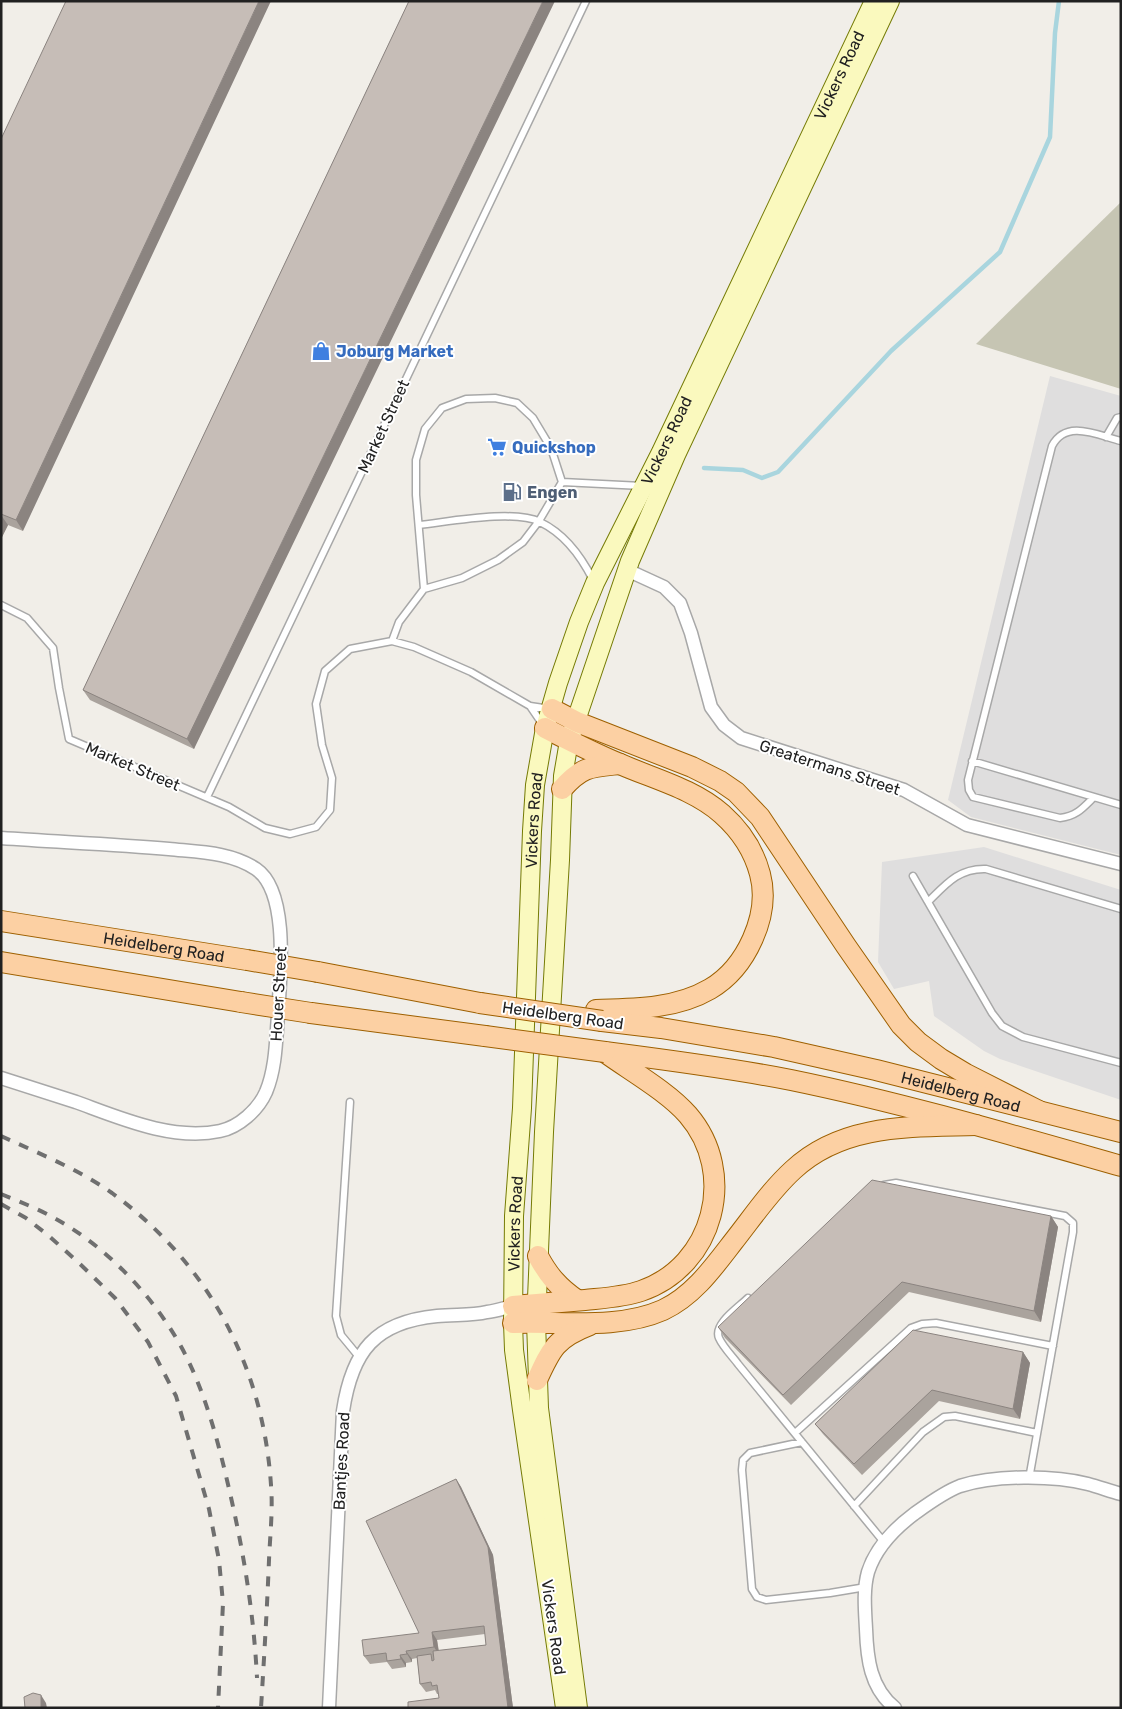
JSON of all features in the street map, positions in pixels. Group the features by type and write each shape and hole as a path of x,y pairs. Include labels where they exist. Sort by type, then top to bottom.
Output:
{"main road":[{"name":"Vickers Road","path":"565,1708 514,1350 513,1314 514,1216 522,1108 535,785 545,728 579,622 595,583 642,486 661,452 874,1"},
{"name":"Vickers Road","path":"578,1708 537,1380 536,1313 538,1256 560,860 562,776 569,741 627,570 676,455 890,1"},
{"path":"552,709 577,722 692,767 720,781 736,792 760,817 901,1025 918,1042 941,1059 966,1074 1039,1111"},
{"path":"545,728 569,741 709,803 728,820 746,841 755,859 762,886 762,904 759,920 750,944 742,959 728,976 710,989 671,1004 599,1016"},
{"path":"562,789 574,775 586,769 620,764"},
{"name":"Heidelberg Road","path":"1,921 318,972 480,1003 599,1016 774,1047 876,1070 1121,1132"},
{"name":"Heidelberg Road","path":"1,962 70,972 312,1014 604,1052 791,1080 904,1106 1121,1166"},
{"path":"1,971 70,972"},
{"path":"536,1313 577,1300 608,1298 641,1291 657,1284 669,1276 696,1250 705,1234 714,1201 713,1167 708,1148 687,1114 661,1092 604,1052"},
{"path":"513,1314 536,1313 599,1322 642,1318 664,1310 683,1298 698,1285 766,1199 793,1170 810,1156 831,1144 857,1134 884,1129 976,1125"},
{"path":"538,1256 551,1279 577,1300"},
{"path":"537,1380 555,1345 573,1331 599,1322"}],"street":[{"name":"Greatermans Street","path":"627,570 664,588 680,604 691,633 711,707 724,725 741,738 904,790 967,825 1121,864"},
{"name":"Houer Street","path":"1,838 134,846 218,854 241,861 258,870 270,885 276,906 282,950 273,1072 266,1093 256,1110 222,1131 197,1134 153,1127 1,1078"},
{"name":"Bantjes Road","path":"329,1708 343,1411 346,1389 360,1358 375,1337 391,1327 410,1320 436,1316 486,1313 513,1314"},
{"path":"895,1708 888,1703 876,1686 867,1648 866,1586 868,1573 883,1541 907,1519 931,1502 958,1487 1005,1478 1044,1478 1087,1484 1121,1494"}],"lane":[{"name":"Market Street","path":"207,797 586,1"},
{"path":"392,641 399,622 424,589 462,578 498,560 522,542 539,521 562,482 551,448 533,418 517,403 495,398 466,399 442,408 425,429 416,460 416,495 424,589"},
{"path":"1106,437 1117,418 1121,417"},
{"path":"1092,798 1078,813 1060,818 973,797 968,790 968,780 1052,446 1057,437 1068,430 1082,431 1121,441"},
{"path":"562,482 642,486"},
{"path":"419,525 493,517 522,517 539,521 575,549 586,564 595,583"},
{"name":"Market Street","path":"1,605 26,618 53,648 69,740 207,797 266,828 290,834 316,827 330,810 332,778 322,745 316,704 325,671 350,649 392,641 414,647 471,672 530,706 552,709"},
{"name":"Market Street","path":"530,706 545,728"},
{"path":"972,761 1121,806"},
{"path":"928,902 946,884 961,873 972,869 986,869 1121,909"},
{"path":"913,876 992,1013 1002,1026 1023,1038 1121,1062"},
{"path":"350,1102 336,1316 341,1334 360,1358"},
{"path":"879,1186 896,1183 1065,1216 1073,1223 1073,1232 1029,1479"},
{"path":"755,1292 722,1321 718,1330 718,1337 883,1541"},
{"path":"795,1434 911,1328 922,1324 936,1323 1052,1346"},
{"path":"854,1506 924,1432 944,1418 955,1416 1037,1433"},
{"path":"802,1442 750,1453 743,1460 742,1470 752,1589 757,1596 766,1600 830,1593 866,1586"}],"shaded area":[{"path":"1121,202 1121,389 976,344"},
{"path":"1050,376 1121,396 1121,855 971,817 948,800"},
{"path":"984,847 1121,890 1121,1100 1000,1059 984,1051 934,1016 929,981 894,989 878,962 882,862"}],"building":[{"path":"66,1 259,1 16,520 1,514 1,139"},
{"name":"Joburg Market","path":"409,1 543,1 187,739 83,690"},
{"path":"872,1180 1051,1216 1034,1311 902,1282 783,1395 718,1327"},
{"path":"913,1330 1023,1352 1013,1409 932,1390 854,1464 815,1424"},
{"path":"456,1479 488,1547 508,1708 408,1708 408,1702 439,1698 437,1685 432,1686 431,1682 420,1684 417,1656 431,1654 432,1661 434,1660 433,1651 486,1645 484,1626 432,1632 434,1647 406,1651 407,1654 400,1655 401,1659 387,1661 386,1653 364,1656 362,1640 419,1633 366,1521"},
{"path":"33,1693 41,1695 41,1708 25,1708 24,1697"}],"waterway":[{"path":"704,468 743,470 762,478 778,472 891,351 1000,252 1050,137 1055,33 1059,1"}],"railway":[{"path":"1,1136 86,1176 112,1193 146,1221 177,1252 203,1285 225,1321 243,1359 256,1399 266,1441 272,1494 261,1708"},
{"path":"1,1194 56,1219 76,1231 95,1246 132,1279 163,1317 176,1337 195,1375 219,1447 241,1546 254,1633 257,1678"},
{"path":"1,1204 26,1218 49,1236 115,1298 148,1342 176,1396 209,1509 219,1560 223,1603 218,1708"}],"place":[{"name":"Joburg Market","path":"321,351"},
{"name":"Quickshop","path":"497,447"},
{"name":"Engen","path":"512,492"}]}
